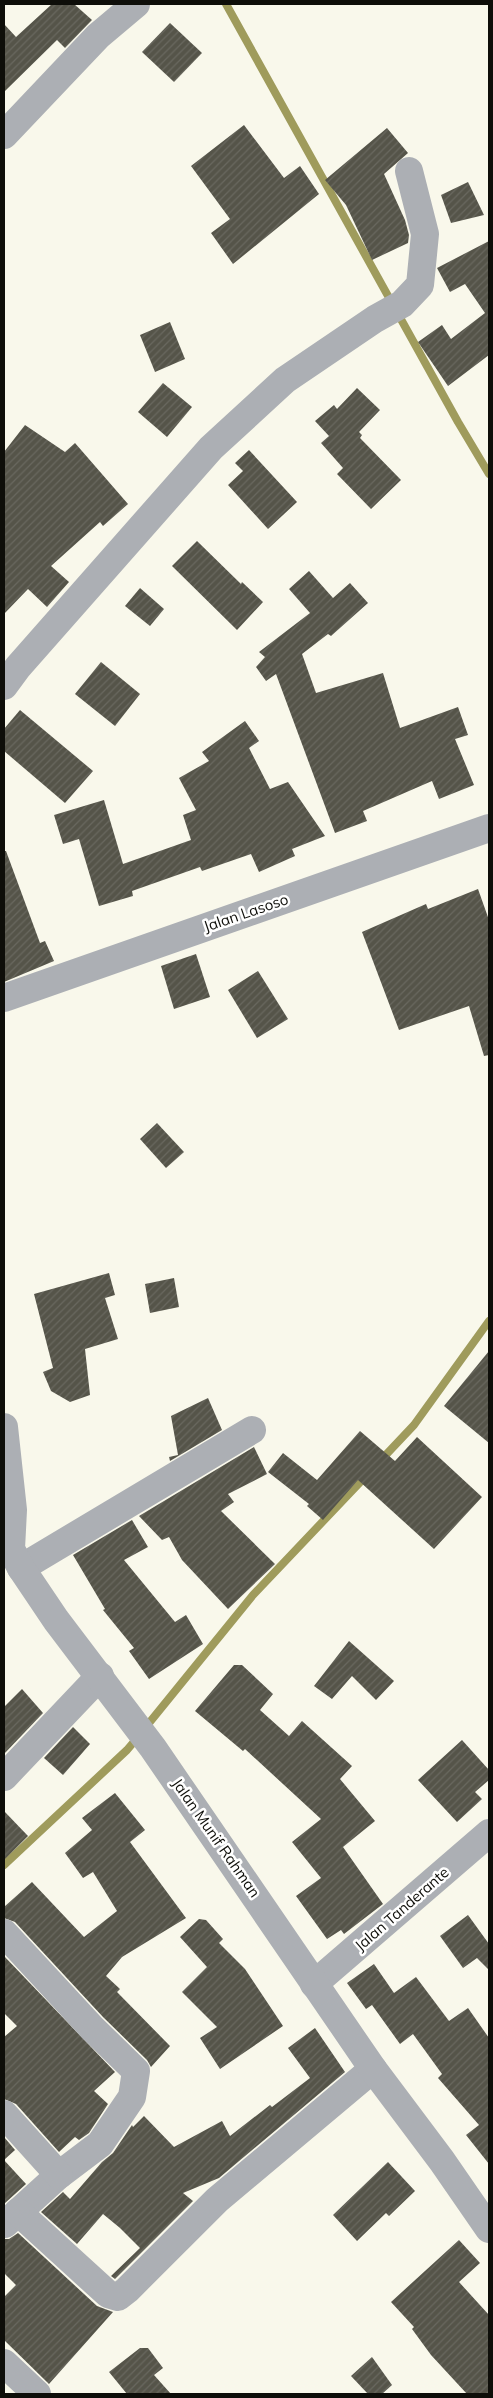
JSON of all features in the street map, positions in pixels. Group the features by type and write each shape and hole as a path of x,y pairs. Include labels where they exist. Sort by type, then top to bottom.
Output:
{"street":[{"path":"4,135 98,36 136,4"},
{"path":"4,686 18,667 211,448 285,380 375,319 402,304 420,285 425,234 409,171"},
{"name":"Jalan Lasoso","path":"4,998 489,828"},
{"path":"4,1431 12,1510 12,1553 252,1430"},
{"name":"Jalan Munif Rahman","path":"12,1553 56,1620 153,1748 229,1856 373,2069 442,2161 489,2229"},
{"path":"4,1776 100,1676"},
{"name":"Jalan Tanderante","path":"314,1984 489,1833"},
{"path":"4,1933 92,2028 136,2071 132,2097 100,2144 59,2175 11,2218 108,2294 118,2297 127,2290 217,2200 373,2069"},
{"path":"4,2114 59,2175"},
{"path":"4,2363 37,2394"}],"building":[{"path":"52,4 74,4 92,20 65,48 57,40 4,92 4,24 16,37"},
{"path":"170,23 202,53 174,82 142,52"},
{"path":"244,125 284,178 300,166 319,194 233,264 211,233 230,219 191,166"},
{"path":"387,128 408,153 384,174 405,220 409,235 408,243 372,260 346,205 325,180"},
{"path":"468,182 484,215 451,223 441,195"},
{"path":"489,241 489,355 448,386 418,342 442,325 451,339 485,313 465,284 450,292 437,268"},
{"path":"170,322 185,359 155,372 140,335"},
{"path":"163,383 192,407 167,437 138,412"},
{"path":"357,388 380,410 359,432 362,435 360,438 401,480 371,509 337,474 343,468 321,443 329,436 315,421 334,405 337,409"},
{"path":"25,425 65,452 75,443 128,504 103,526 100,522 51,566 69,582 47,607 28,589 4,614 4,452"},
{"path":"249,450 297,502 268,529 228,485 243,471 235,463"},
{"path":"197,541 241,584 242,582 263,602 237,630 172,566"},
{"path":"309,571 333,598 350,583 368,603 331,636 328,634 302,654 316,693 383,673 400,728 458,707 468,735 455,739 474,785 439,799 432,781 363,811 367,821 335,833 276,674 266,681 256,667 265,657 259,652 310,613 289,589"},
{"path":"140,588 164,609 150,626 125,606"},
{"path":"101,662 140,694 115,726 75,694"},
{"path":"20,710 93,771 65,803 4,751 4,729"},
{"path":"245,721 259,741 249,748 270,789 288,782 325,836 292,849 295,856 259,872 251,854 202,871 200,867 132,891 133,896 99,906 79,839 63,844 54,815 104,800 123,864 191,840 183,815 196,810 179,778 209,761 202,752"},
{"path":"4,851 6,851 40,943 45,941 54,961 4,982"},
{"path":"478,889 489,920 489,1055 484,1056 469,1006 399,1030 362,932 426,904 428,909"},
{"path":"196,954 210,997 174,1009 161,966"},
{"path":"258,971 288,1019 257,1038 228,990"},
{"path":"157,1123 184,1152 166,1168 140,1139"},
{"path":"109,1273 115,1295 105,1298 118,1339 85,1349 90,1395 70,1402 51,1391 43,1372 53,1368 34,1294"},
{"path":"174,1278 179,1307 150,1313 145,1284"},
{"path":"489,1351 489,1443 444,1406"},
{"path":"208,1398 222,1430 170,1461 169,1457 178,1455 171,1416"},
{"path":"360,1431 395,1461 417,1437 482,1497 434,1549 358,1480 323,1520 307,1506 309,1504 268,1472 283,1453 317,1480"},
{"path":"254,1447 267,1474 228,1494 234,1502 221,1511 275,1564 228,1609 182,1560 169,1537 162,1540 139,1516"},
{"path":"132,1520 148,1547 124,1560 175,1622 186,1615 203,1644 149,1679 129,1651 134,1648 103,1610 105,1609 73,1555"},
{"path":"349,1641 394,1681 376,1700 352,1676 332,1699 314,1686"},
{"path":"234,1665 242,1665 273,1694 260,1710 289,1736 302,1721 352,1766 340,1779 375,1821 343,1847 383,1904 344,1934 341,1930 327,1939 296,1896 321,1878 292,1842 321,1819 245,1749 243,1751 195,1711"},
{"path":"22,1689 43,1713 4,1754 4,1707"},
{"path":"73,1727 90,1744 63,1775 44,1758"},
{"path":"462,1740 489,1770 489,1780 475,1792 482,1799 457,1822 418,1780"},
{"path":"115,1793 145,1830 130,1842 186,1918 122,1957 106,1976 120,1989 117,1992 170,2046 151,2067 147,2060 103,2017 15,1922 4,1918 4,1907 32,1882 84,1937 117,1911 93,1872 83,1878 65,1853 92,1830 82,1818"},
{"path":"4,1811 28,1836 4,1860"},
{"path":"468,1915 489,1944 489,1970 477,1958 463,1968 440,1936"},
{"path":"199,1919 206,1920 223,1939 219,1943 245,1969 283,2026 220,2069 200,2038 217,2027 182,1992 207,1967 180,1937"},
{"path":"4,1956 115,2072 94,2091 108,2104 89,2133 79,2140 75,2137 59,2152 16,2104 4,2099 4,2037 17,2026 4,2013"},
{"path":"374,1964 394,1993 416,1977 449,2021 468,2008 489,2038 489,2164 466,2135 479,2125 438,2078 442,2074 413,2034 400,2044 372,2005 366,2009 347,1983"},
{"path":"315,2028 345,2072 219,2178 183,2193 193,2201 115,2279 111,2276 140,2248 120,2228 103,2214 77,2244 41,2212 63,2192 70,2199 102,2162 113,2153 132,2125 133,2127 144,2116 174,2147 222,2121 230,2136 270,2105 272,2107 310,2078 288,2048"},
{"path":"4,2137 15,2150 4,2160"},
{"path":"4,2160 26,2184 4,2204"},
{"path":"388,2162 415,2191 389,2216 386,2213 357,2241 333,2215"},
{"path":"18,2233 97,2306 113,2312 49,2384 4,2340 4,2297 16,2285 4,2273 4,2239 9,2239"},
{"path":"459,2240 480,2263 459,2282 489,2315 489,2394 467,2394 431,2355 412,2329 414,2327 391,2302"},
{"path":"140,2348 148,2348 163,2368 154,2375 171,2394 127,2394 109,2372"},
{"path":"372,2357 392,2385 382,2394 368,2394 351,2376"}],"waterway":[{"path":"226,4 458,422 489,474"},
{"path":"381,1460 414,1425 489,1321"},
{"path":"145,1728 253,1595 366,1476"},
{"path":"4,1865 127,1750 138,1737"}]}
